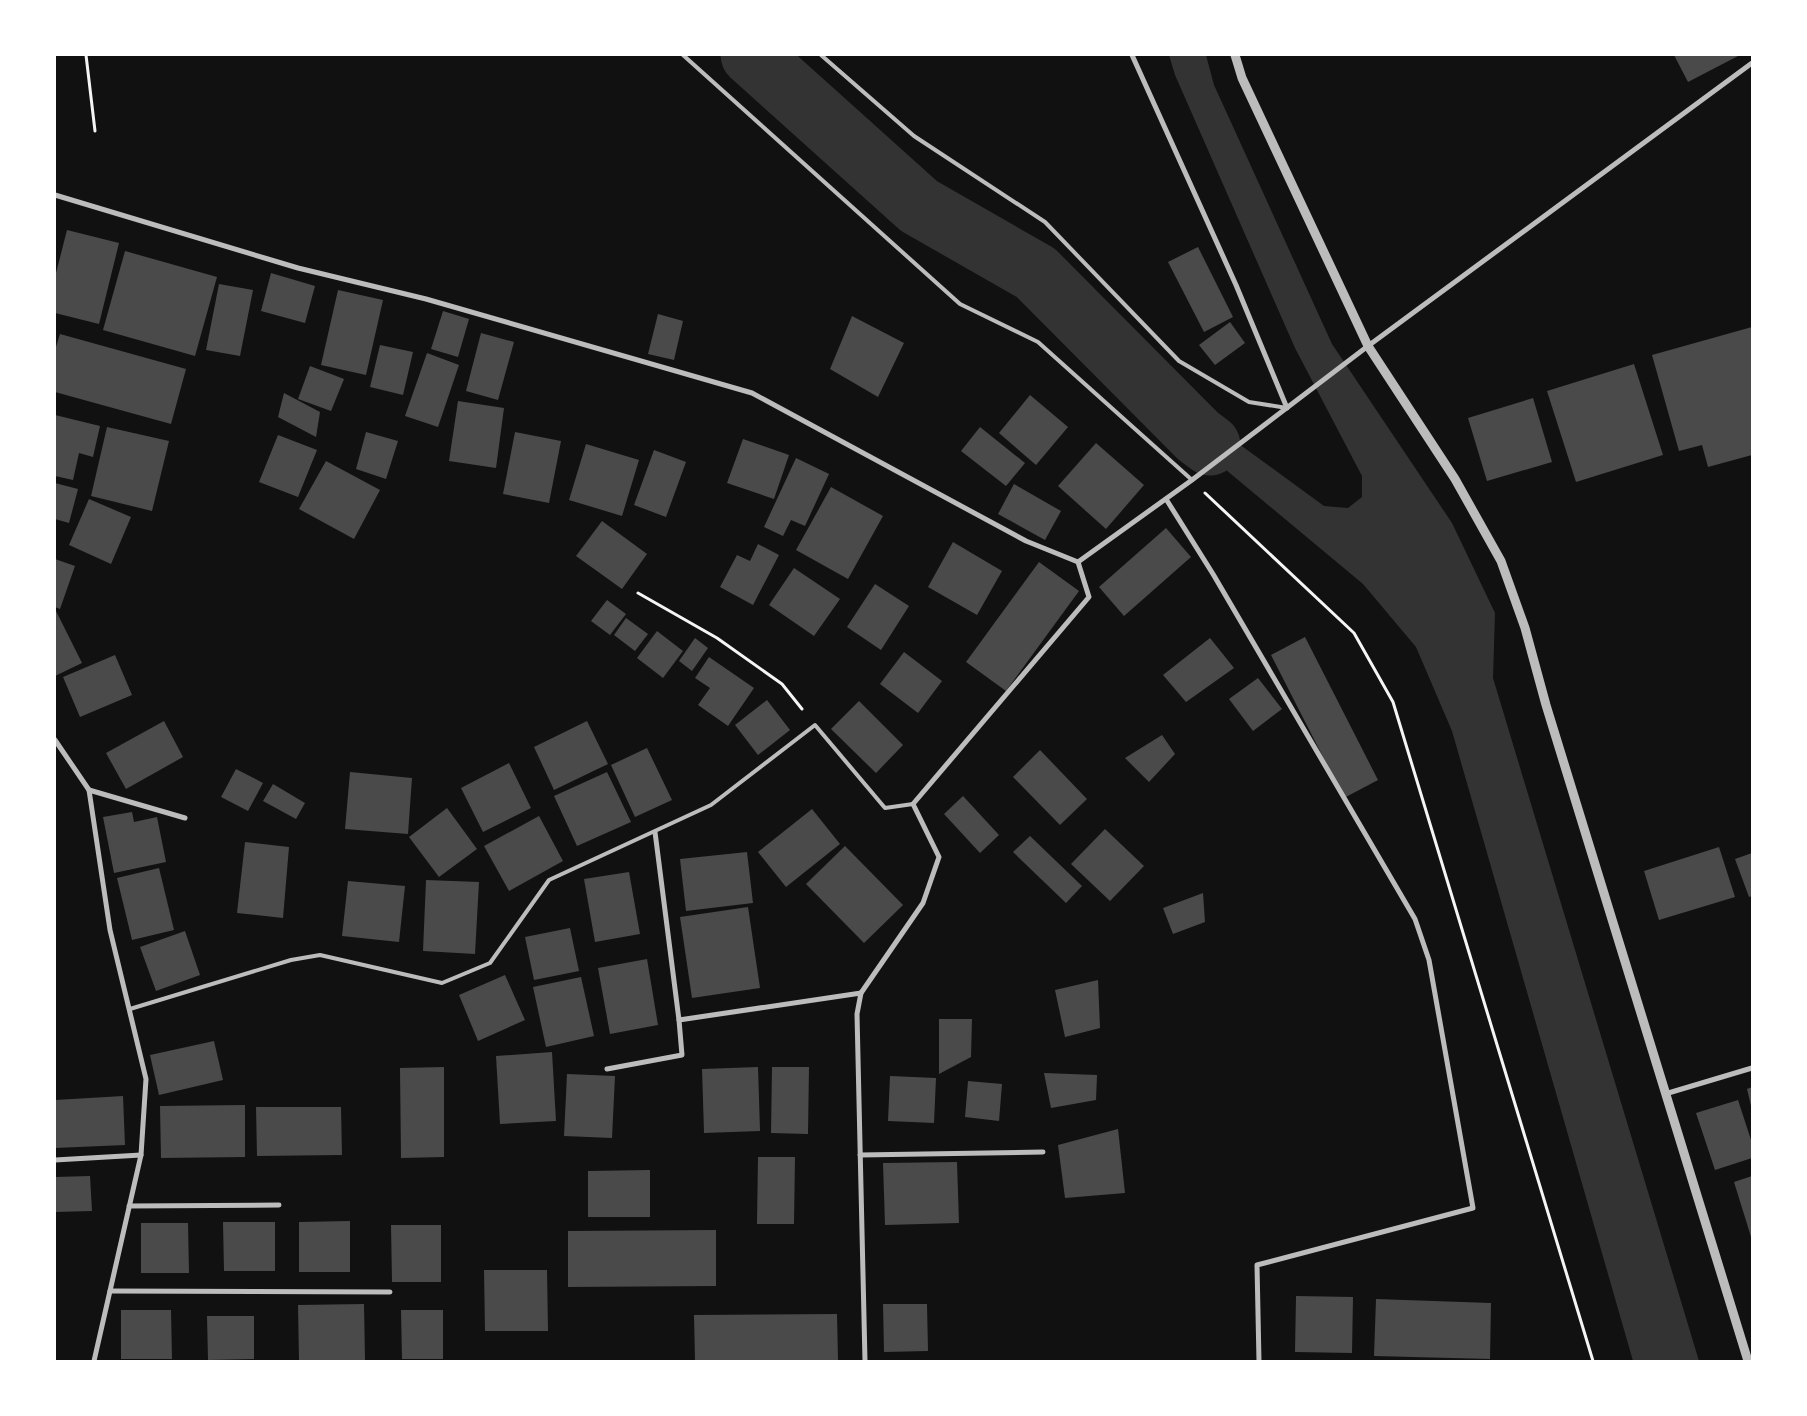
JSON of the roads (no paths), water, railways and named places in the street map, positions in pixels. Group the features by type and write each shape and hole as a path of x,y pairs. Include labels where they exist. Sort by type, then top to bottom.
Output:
{"street":[{"path":"1132,55 1236,285 1287,408"},
{"path":"1235,55 1242,78 1368,346 1455,479 1501,561 1526,628 1546,705 1748,1361"},
{"path":"1078,562 1203,472 1368,346 1752,63"},
{"path":"55,195 298,268 426,299 752,393 1026,541 1078,562"},
{"path":"1166,498 1213,574 1414,919 1429,960 1472,1208 1257,1265 1259,1361"},
{"path":"865,1361 857,1014 861,993 923,903 939,857 913,804 1089,597 1078,562"},
{"path":"55,740 89,790 110,930 146,1079 141,1155 94,1361"},
{"path":"89,790 185,818"},
{"path":"607,1069 682,1055 655,832"},
{"path":"679,1020 861,993"},
{"path":"1665,1094 1752,1068"},
{"path":"860,1155 1043,1152"},
{"path":"55,1160 141,1155"},
{"path":"129,1206 278,1205"},
{"path":"110,1291 390,1292"}],"lane":[{"path":"683,55 960,304 1038,342 1192,480"},
{"path":"821,55 914,136 1045,222 1179,361 1249,402 1287,408"},
{"path":"130,1009 292,960 320,955 442,983 490,963 549,880 711,805 815,725 885,808 913,804"}],"waterway":[{"path":"751,55 919,206 1036,273 1198,436 1210,445"}]}
